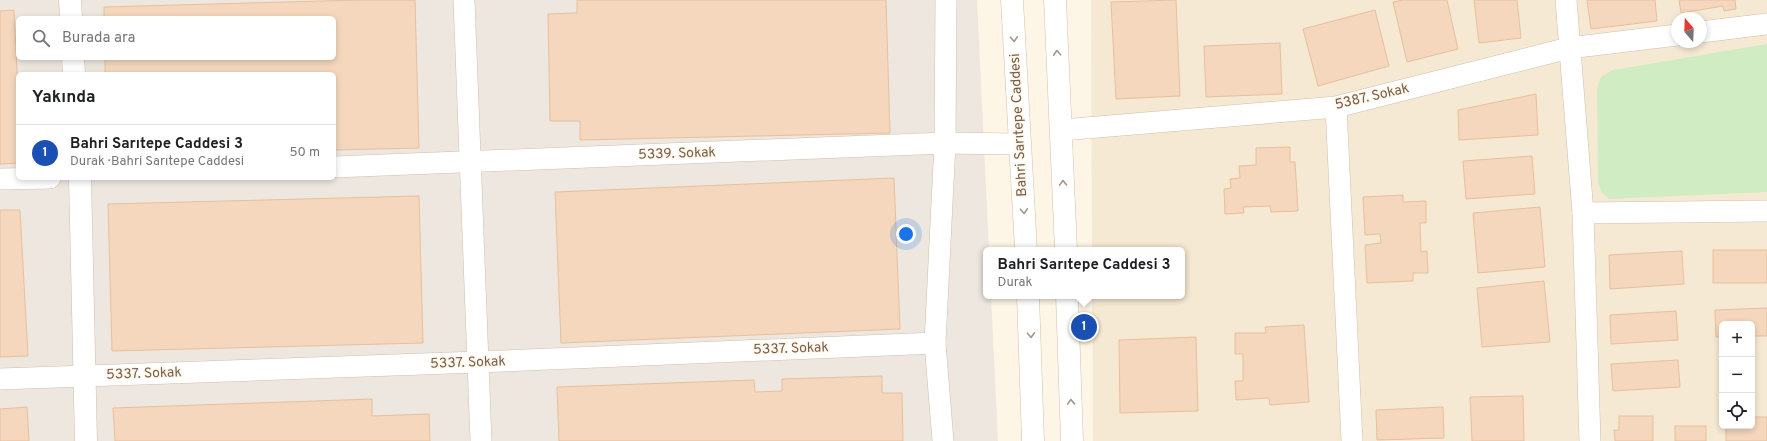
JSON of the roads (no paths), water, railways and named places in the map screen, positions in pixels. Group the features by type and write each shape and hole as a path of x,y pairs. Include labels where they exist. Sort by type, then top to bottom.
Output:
{"main road":[{"path":"70,0 71,16"},
{"name":"Bahri Sarıtepe Caddesi","path":"1012,0 1026,247"},
{"path":"1055,0 1062,130 1066,247"},
{"path":"73,60 74,72"},
{"path":"80,180 86,441"},
{"path":"1028,299 1033,441"},
{"path":"1067,299 1072,441"}],"street":[{"path":"464,0 481,441"},
{"path":"943,441 935,343 945,144 946,0"},
{"path":"1566,0 1583,213 1590,441"},
{"path":"1707,31 1767,24"},
{"name":"5387. Sokak","path":"1062,130 1336,107 1569,48 1671,36"},
{"path":"1336,107 1352,441"},
{"name":"5339. Sokak","path":"336,167 945,144 1020,144"},
{"path":"0,179 16,179"},
{"path":"1583,213 1767,211"},
{"name":"5337. Sokak","path":"0,379 478,362 935,343"}],"place":[{"name":"Bahri Sarıtepe Caddesi 3","path":"1084,327"}]}
